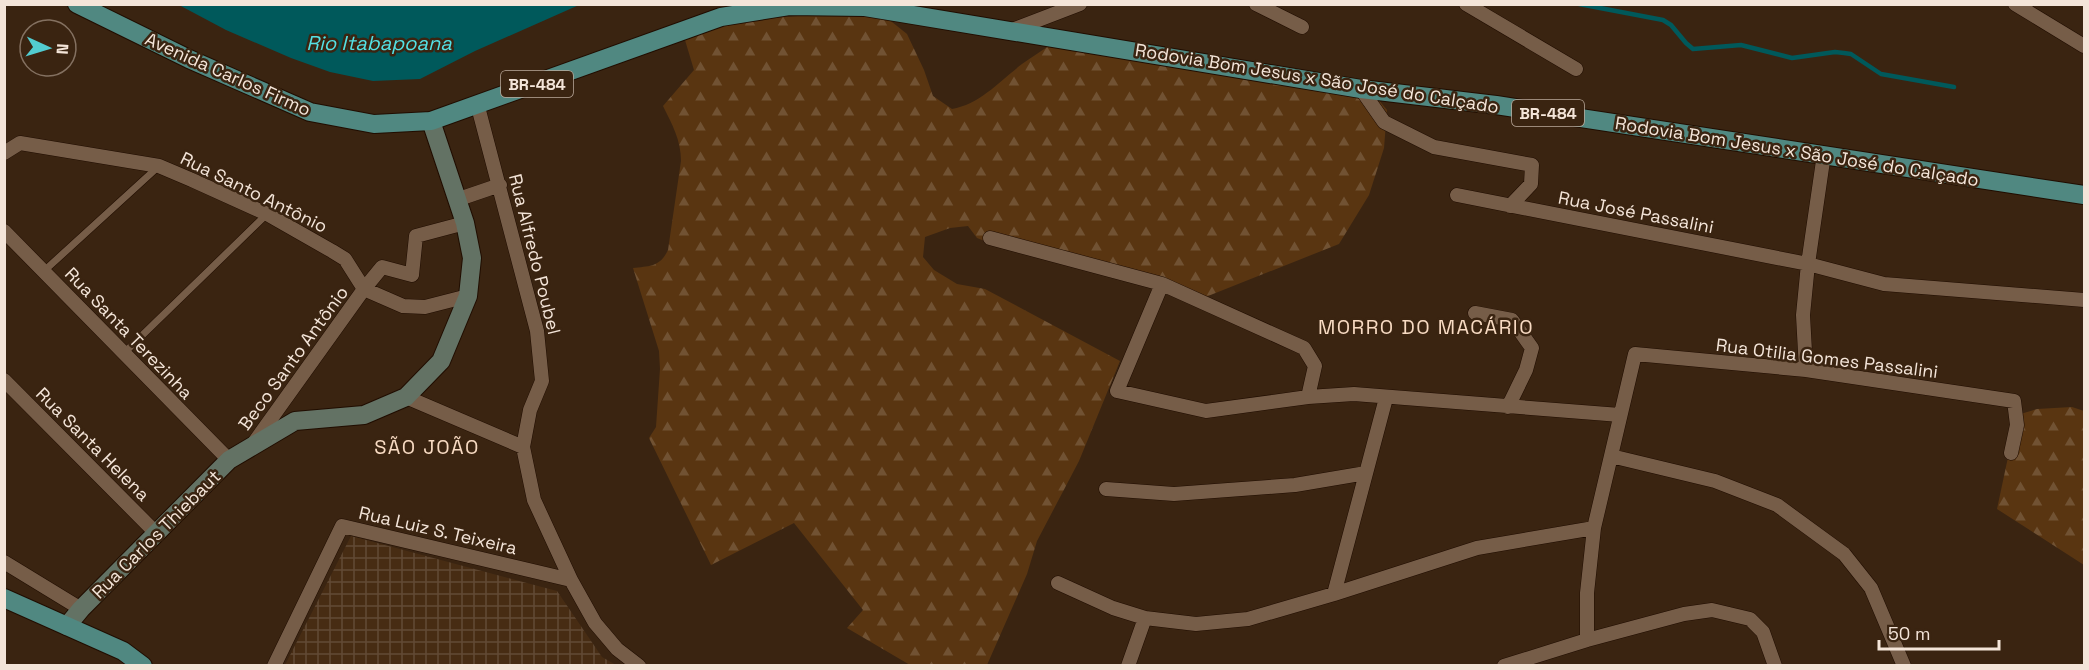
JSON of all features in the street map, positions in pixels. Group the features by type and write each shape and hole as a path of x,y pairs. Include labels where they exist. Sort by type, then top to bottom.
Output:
{"main road":[{"name":"Avenida Carlos Firmo","path":"77,4 189,59 310,112 374,124 431,121 721,17 789,6 865,8 1012,30"},
{"name":"Rodovia Bom Jesus x São José do Calçado","path":"1012,30 1361,89 1496,105 2085,195"},
{"path":"4,598 123,651 143,666"}],"street":[{"path":"1012,30 1080,4"},
{"path":"1256,4 1302,27"},
{"path":"1466,4 1576,69"},
{"path":"2014,4 2085,46"},
{"path":"1361,89 1384,122 1434,147 1532,165 1531,184 1510,206"},
{"name":"Rua Alfredo Poubel","path":"477,103 537,331 542,381 530,410 523,447 534,500 571,580 595,623 617,650 639,666"},
{"path":"431,121 465,223 471,258 468,296 441,361 406,397 523,447"},
{"name":"Rua Santo Antônio","path":"4,153 20,143 159,166 267,214 345,259 364,289"},
{"path":"1806,370 1803,315 1824,154"},
{"path":"456,200 500,185"},
{"name":"Rua José Passalini","path":"1457,195 1808,264 1884,284 2085,300"},
{"path":"465,223 416,236 412,275 382,267 364,289 403,306 425,307 468,296"},
{"name":"Rua Santa Terezinha","path":"4,231 229,460"},
{"path":"990,238 1162,284 1304,348 1316,366 1308,397"},
{"path":"1162,284 1117,391 1206,411 1308,397 1354,394 1620,415 1594,528 1587,593 1587,640"},
{"name":"Beco Santo Antônio","path":"250,448 364,289"},
{"path":"1475,313 1512,321 1532,348 1526,370 1508,407"},
{"name":"Rua Otilia Gomes Passalini","path":"1620,415 1635,354 1806,370 2014,401 2017,425 2011,453"},
{"name":"Rua Santa Helena","path":"4,380 156,533"},
{"name":"Rua Carlos Thiebaut","path":"67,627 81,609 229,460 295,422 364,415 406,397"},
{"path":"1334,594 1386,398"},
{"path":"1611,456 1715,482 1777,505 1844,554 1858,571 1871,588 1904,666"},
{"path":"1106,489 1174,494 1295,484 1366,472"},
{"name":"Rua Luiz S. Teixeira","path":"274,666 342,526 571,580"},
{"path":"1058,583 1113,608 1145,618 1196,624 1248,619 1477,548 1594,528"},
{"path":"4,562 81,609"},
{"path":"1504,666 1587,640 1684,614 1712,610 1750,620 1763,632 1775,666"},
{"path":"1128,666 1145,618"},
{"path":"123,651 152,666"}],"lane":[{"path":"44,271 159,166"},
{"path":"124,353 267,214"}],"shaded area":[{"path":"351,536 557,591 602,657 616,665 285,665"}],"green space":[{"path":"877,10 907,34 933,96 952,109 981,97 1022,64 1053,43 1377,98 1387,110 1384,148 1369,195 1339,244 1198,300 1000,247 977,238 968,226 950,228 925,237 923,257 934,270 957,284 985,289 1120,361 1079,461 1037,541 1027,574 987,665 910,665 847,628 863,610 794,523 711,565 649,438 656,427 659,351 633,268 658,263 668,250 681,153 678,139 663,106 694,70 682,30 760,19"},
{"path":"2072,407 2084,411 2084,565 1997,509 2017,415 2037,409"}],"water":[{"name":"Rio Itabapoana","path":"179,5 579,5 475,51 420,79 373,81 330,72 291,58 226,30"}],"waterway":[{"path":"1579,4 1663,20 1671,25 1693,49 1741,45 1792,58 1835,52 1851,54 1881,74 1954,87"}],"district":[{"name":"MORRO DO MACÁRIO","path":"1426,327"},
{"name":"SÃO JOÃO","path":"427,447"}]}
